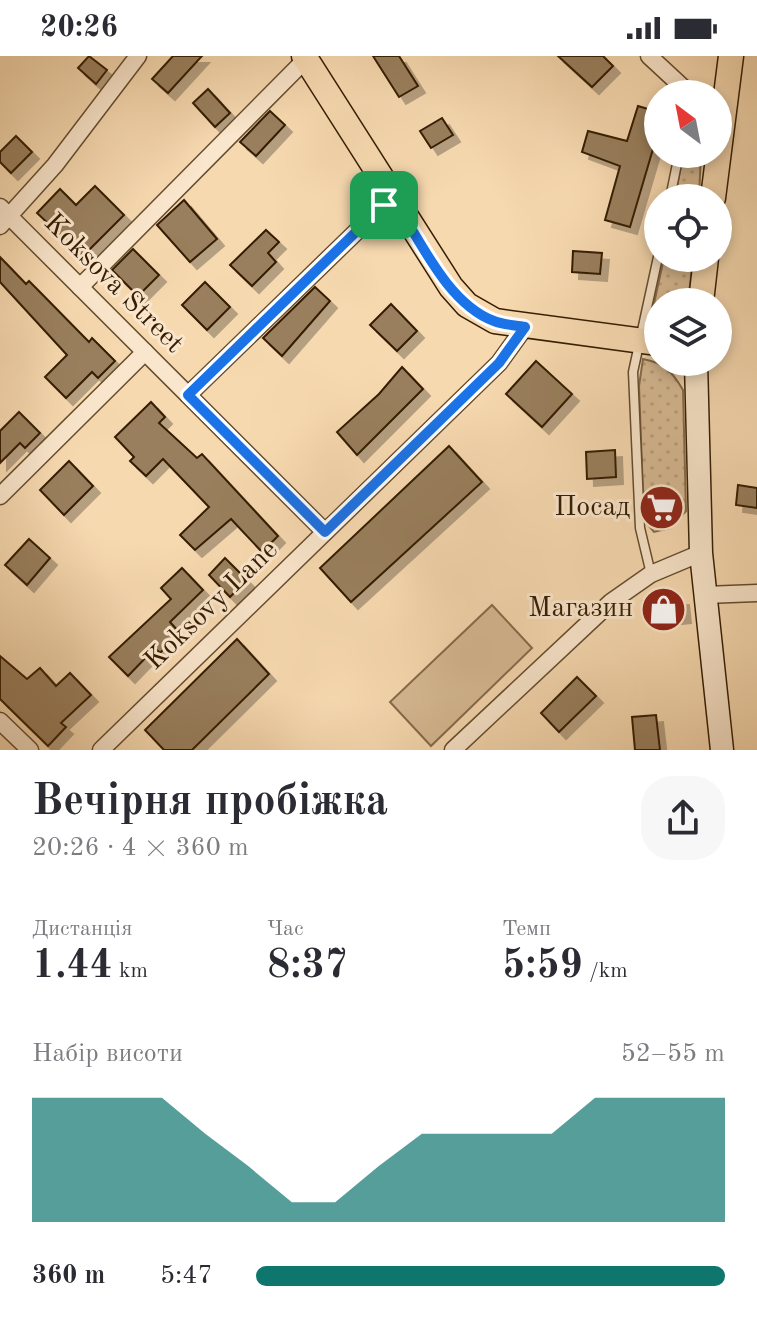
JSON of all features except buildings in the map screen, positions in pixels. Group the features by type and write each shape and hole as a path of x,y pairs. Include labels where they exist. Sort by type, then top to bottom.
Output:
{"main road":[{"path":"727,80 731,56"},
{"path":"305,58 451,287 467,305 495,321 644,341"},
{"path":"696,376 701,553 722,750"}],"street":[{"path":"3,217 55,165 138,56"},
{"path":"649,56 675,80"},
{"path":"80,287 305,58"},
{"path":"188,395 392,197"},
{"name":"Koksova Street","path":"3,217 80,287 325,532"},
{"name":"Koksovy Lane","path":"101,750 499,363 525,327"},
{"path":"0,496 145,352"},
{"path":"453,750 611,602 651,574 701,553"},
{"path":"705,595 757,593"},
{"path":"0,721 30,750"}],"lane":[{"path":"644,351 633,372 640,528 651,574"}],"shaded area":[{"path":"680,168 700,168 700,184 678,184"},
{"path":"661,272 691,272 690,288 657,288"},
{"path":"643,359 644,376 673,376 683,390 686,511 670,528 654,532 644,520 639,386"},
{"path":"492,605 532,648 431,746 390,702"}],"place":[{"name":"Посад","path":"661,508"},
{"name":"Магазин","path":"664,609"}],"route":[{"path":"392,197 451,287 467,305 495,321 525,327 499,363 325,532 188,395 384,205 392,197"}]}
